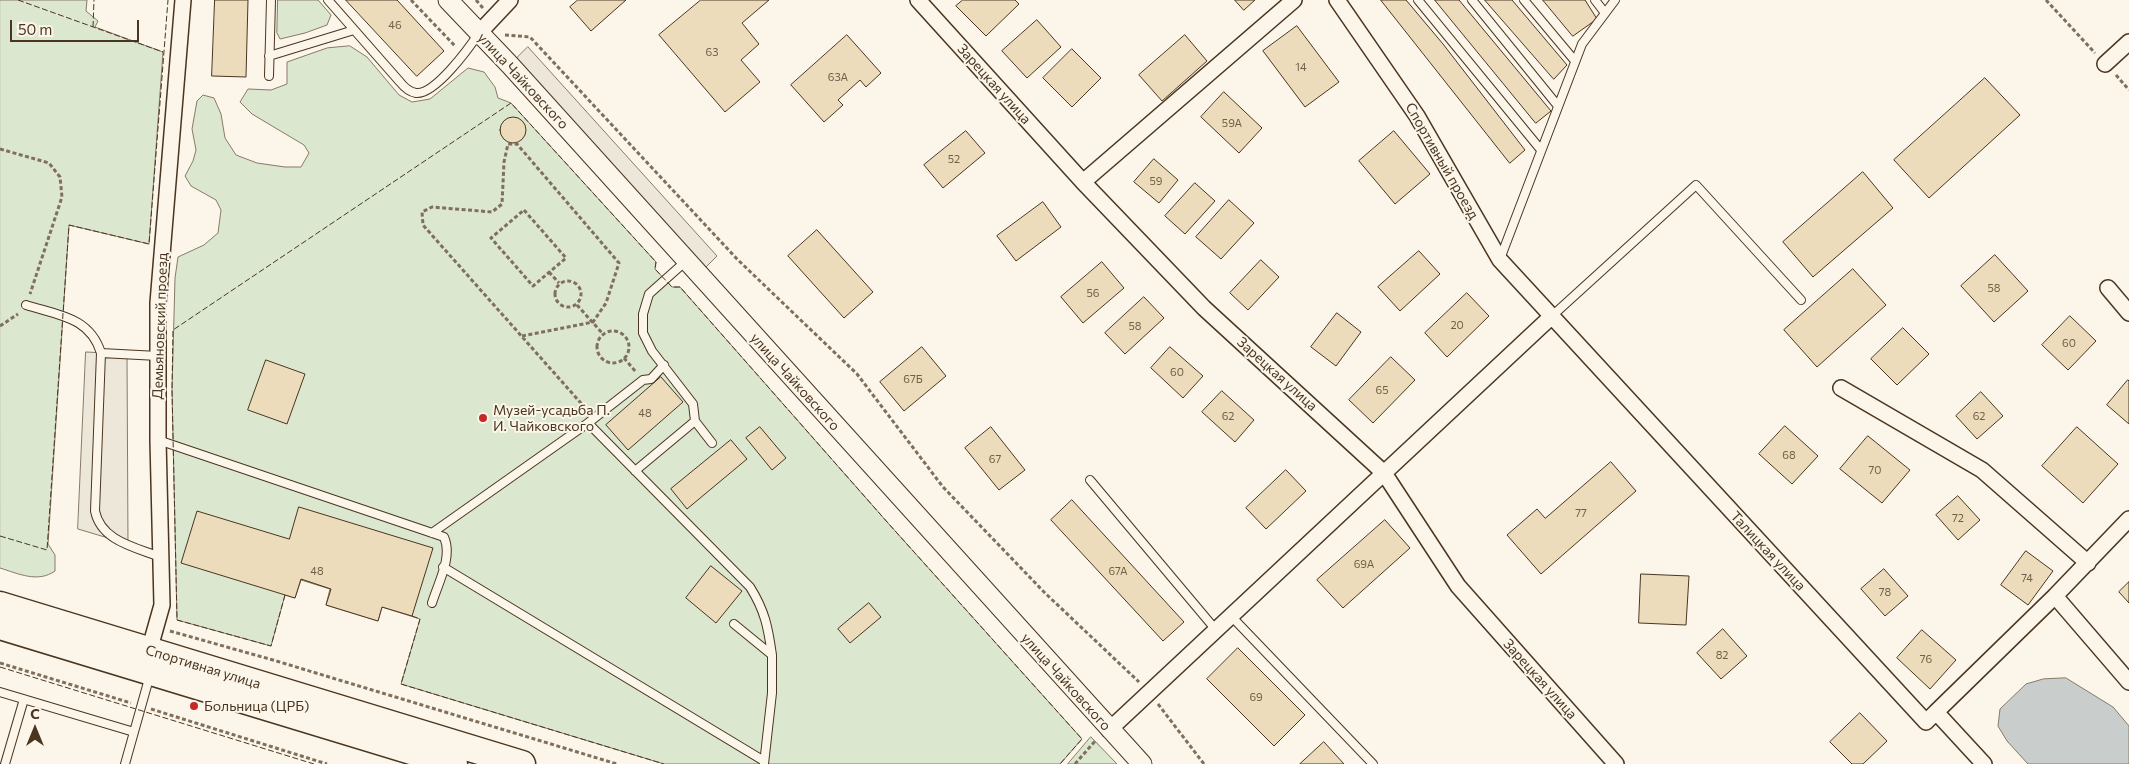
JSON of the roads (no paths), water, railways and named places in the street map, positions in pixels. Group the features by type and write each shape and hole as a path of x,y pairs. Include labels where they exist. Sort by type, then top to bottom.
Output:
{"highway":[{"name":"Спортивная улица","path":"0,605 522,764"},
{"name":"Спортивная улица","path":"0,626 152,650 427,760 454,764"}],"street":[{"name":"Демьяновский проезд","path":"152,650 162,605 158,440 158,304 183,0"},
{"name":"улица Чайковского","path":"448,0 686,261 1103,735 1142,764"},
{"path":"479,33 510,0"},
{"name":"Зарецкая улица","path":"918,0 1083,182 1204,308 1384,473 1458,586 1616,764"},
{"path":"1083,182 1294,0"},
{"name":"Спортивный проезд","path":"1337,0 1417,116 1500,260 1552,316"},
{"path":"2105,64 2129,42"},
{"path":"2108,288 2129,313"},
{"path":"1103,735 1552,316"},
{"name":"Талицкая улица","path":"1552,316 1926,722 1936,712"},
{"path":"1840,388 1982,470 2088,562"},
{"path":"1984,764 1936,712 2055,596 2129,519"},
{"path":"2055,596 2129,682"}],"lane":[{"path":"269,76 271,0"},
{"path":"328,0 407,90 415,93 424,92 436,83 464,56 479,33"},
{"path":"1418,0 1541,150"},
{"path":"1472,0 1558,106"},
{"path":"1524,0 1575,61"},
{"path":"1595,0 1605,13"},
{"path":"1500,260 1582,44 1615,0"},
{"path":"269,56 354,30"},
{"path":"1552,316 1696,185 1801,300"},
{"path":"686,261 649,294 643,314 643,333 652,351 693,404 695,421 712,443"},
{"path":"26,305 77,322 94,335 101,352 96,520 108,534 160,556"},
{"path":"101,352 158,356"},
{"path":"432,533 591,420 643,380 651,379 664,365"},
{"path":"443,567 764,762 772,693 772,655 768,624 761,605 750,587 635,471 591,420"},
{"path":"635,471 695,421"},
{"path":"158,440 444,537 448,545 447,556 432,603"},
{"path":"1090,480 1216,630"},
{"path":"1231,616 1373,764"},
{"path":"734,624 772,655"},
{"path":"126,764 141,706 152,650"},
{"path":"0,692 134,732"},
{"path":"5,764 24,699"}],"place":[{"name":"Музей-усадьба П. И. Чайковского","path":"483,418"},
{"name":"Больница (ЦРБ)","path":"194,706"}]}
